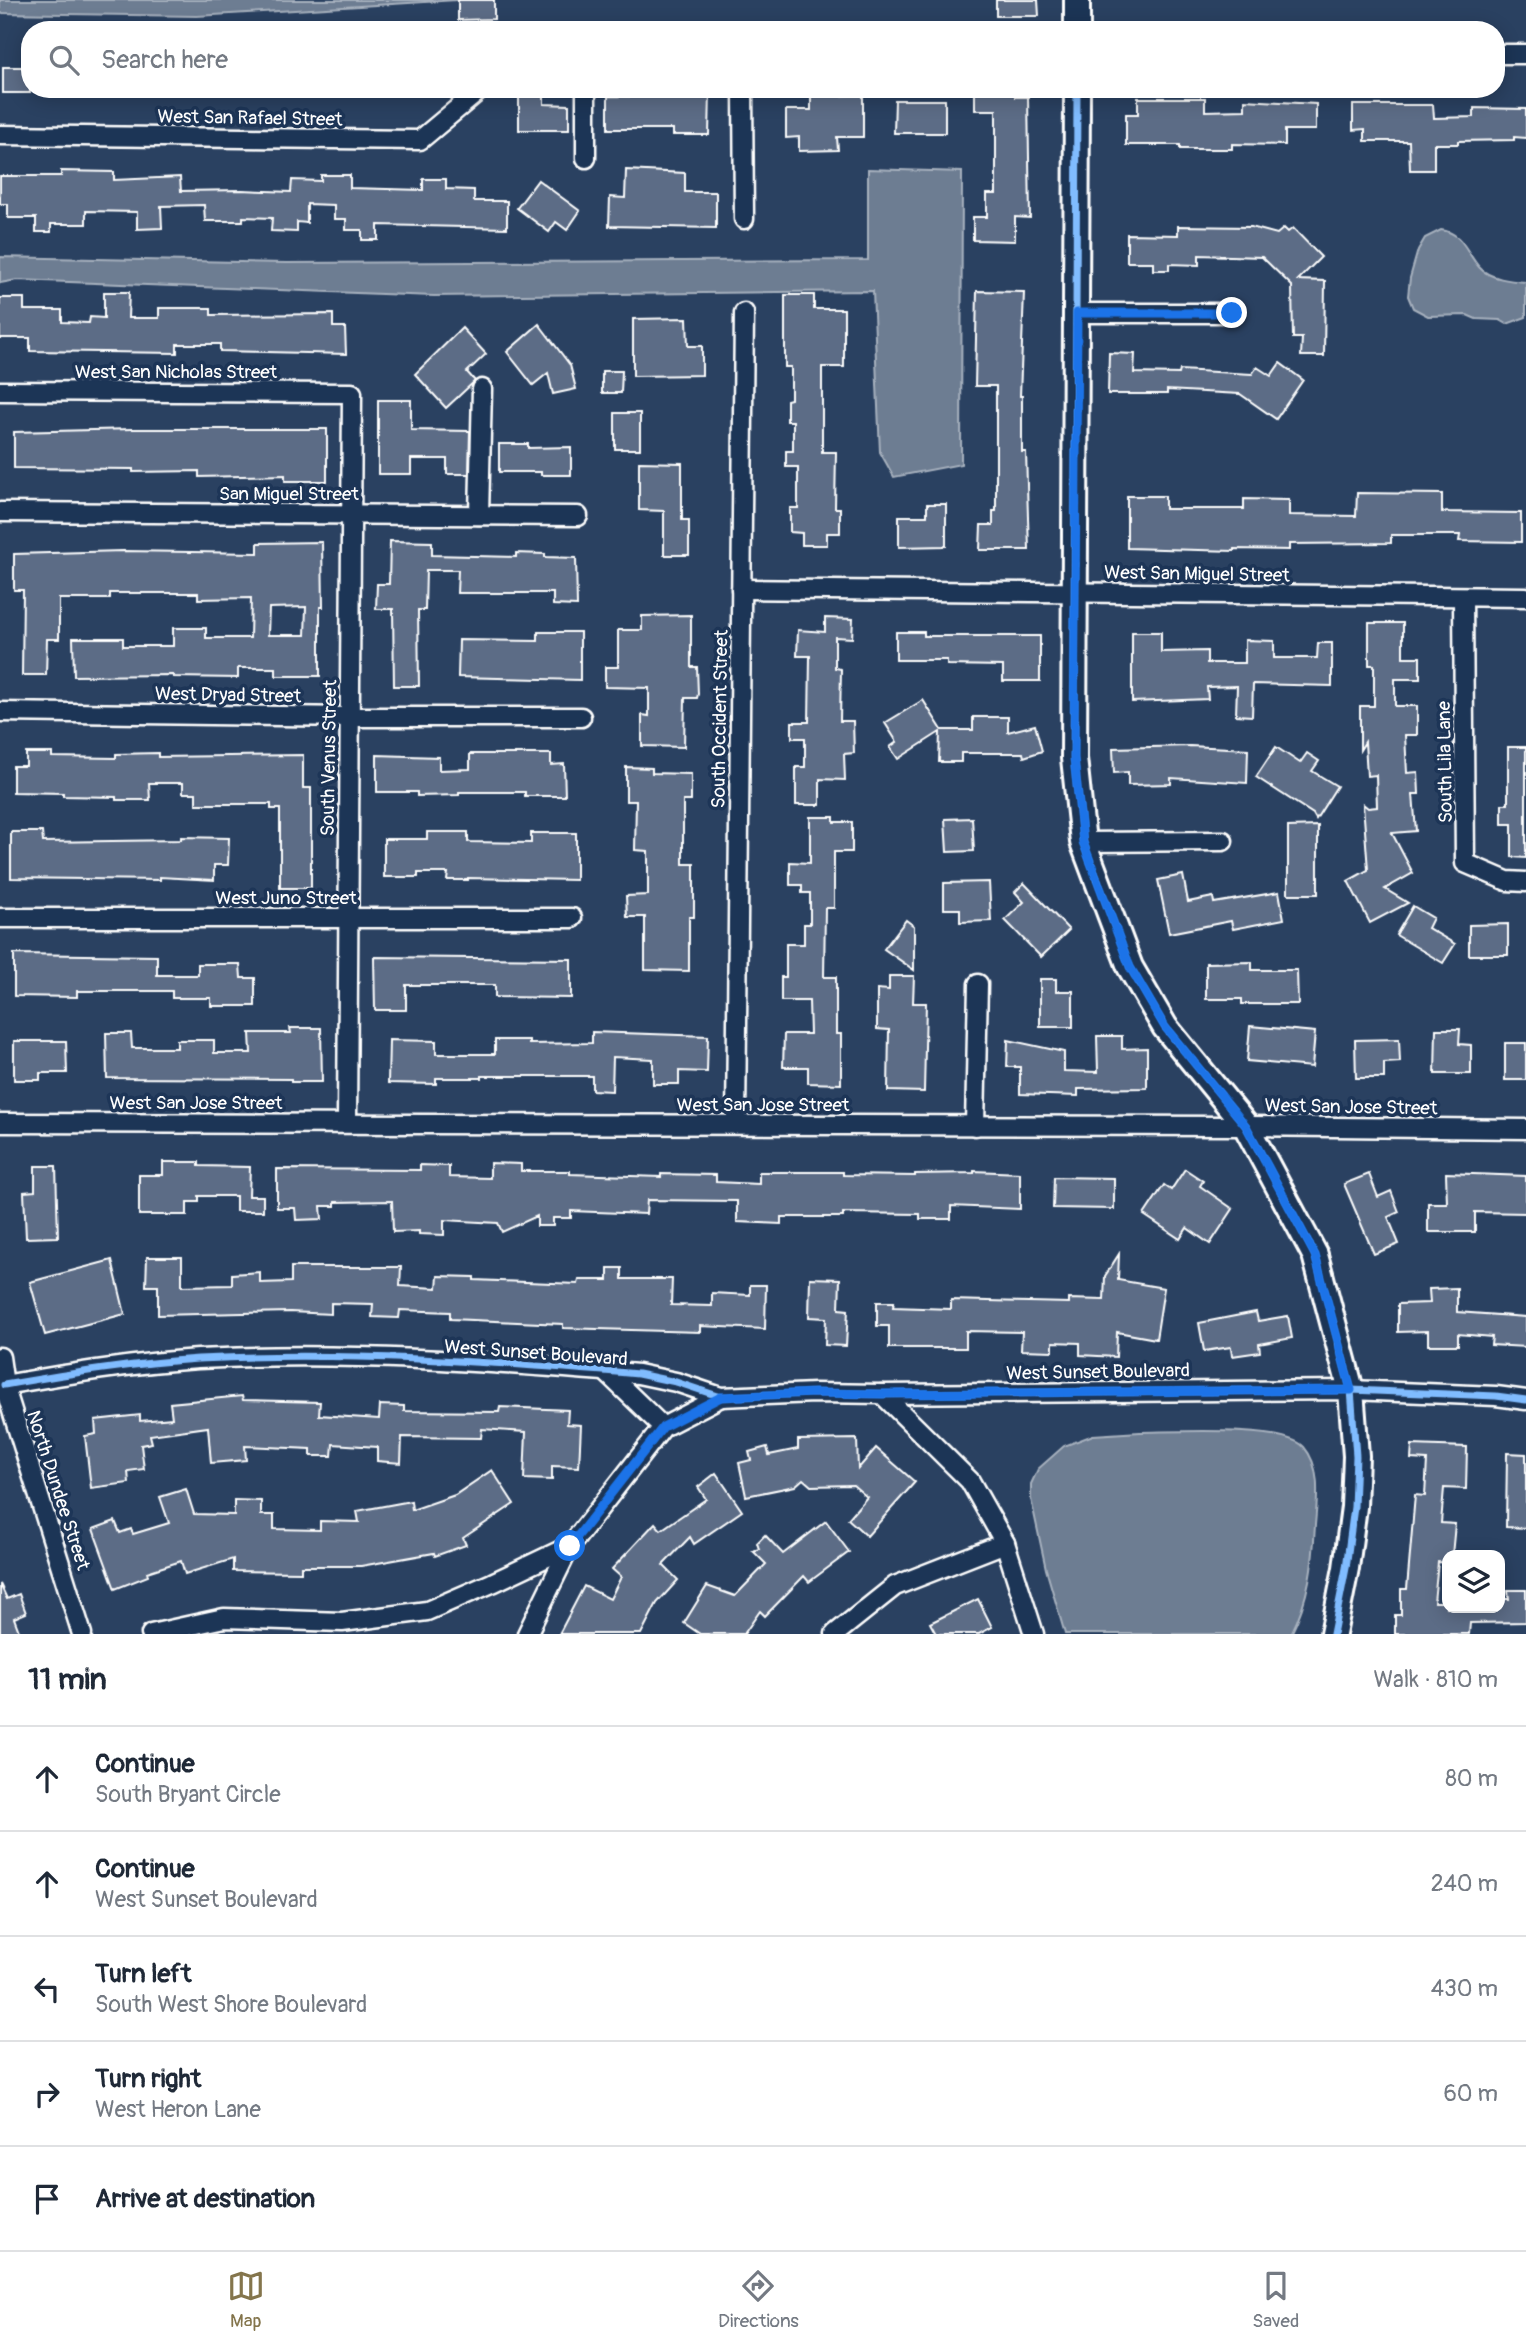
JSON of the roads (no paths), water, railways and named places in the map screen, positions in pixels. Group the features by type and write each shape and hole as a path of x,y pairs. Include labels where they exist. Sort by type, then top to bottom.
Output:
{"street":[{"path":"1077,0 1077,21"},
{"path":"1505,54 1526,54"},
{"name":"West San Rafael Street","path":"0,135 420,140 470,98"},
{"path":"586,98 586,158"},
{"path":"743,98 744,219"},
{"path":"1077,98 1074,758 1083,842 1130,967 1165,1027 1246,1126 1315,1255 1351,1390 1356,1456 1354,1507 1333,1634"},
{"name":"South Occident Street","path":"736,1124 744,313"},
{"path":"1077,313 1232,313"},
{"path":"479,515 482,389"},
{"name":"West San Nicholas Street","path":"0,391 352,393"},
{"name":"South Venus Street","path":"347,1123 352,393"},
{"name":"San Miguel Street","path":"0,512 578,516"},
{"name":"West San Miguel Street","path":"741,589 1526,597"},
{"name":"South Lila Lane","path":"1463,597 1465,863 1507,881 1526,882"},
{"name":"West Dryad Street","path":"0,712 581,717"},
{"path":"1083,842 1223,841"},
{"name":"West Juno Street","path":"0,918 572,918"},
{"path":"975,1126 978,984"},
{"name":"West San Jose Street","path":"0,1123 1526,1129"},
{"name":"North Dundee Street","path":"0,1357 4,1385 82,1634"},
{"name":"West Sunset Boulevard","path":"4,1385 118,1366 198,1359 291,1357 368,1358 638,1374 676,1382 721,1397 815,1393 1351,1390 1496,1396 1526,1400"},
{"path":"605,1371 663,1427"},
{"path":"882,1394 970,1481 1005,1543 1034,1634"},
{"path":"527,1634 570,1546 663,1427 721,1397"},
{"path":"835,1634 895,1586 1005,1543"},
{"path":"151,1634 224,1618 348,1628 426,1611 570,1546"}],"water":[{"path":"0,0 457,0 197,16 0,13"},
{"path":"868,169 962,172 961,464 894,477 880,452 873,291 434,296 17,280 0,283 0,257 286,263 868,260"},
{"path":"1441,230 1459,239 1483,271 1501,279 1526,282 1526,317 1507,324 1500,320 1476,319 1467,315 1428,316 1413,308 1408,296 1418,250 1425,238"},
{"path":"1201,1431 1274,1435 1293,1440 1310,1455 1317,1484 1313,1554 1302,1608 1291,1634 1065,1634 1046,1569 1031,1499 1031,1484 1038,1469 1064,1446 1093,1435"}]}
